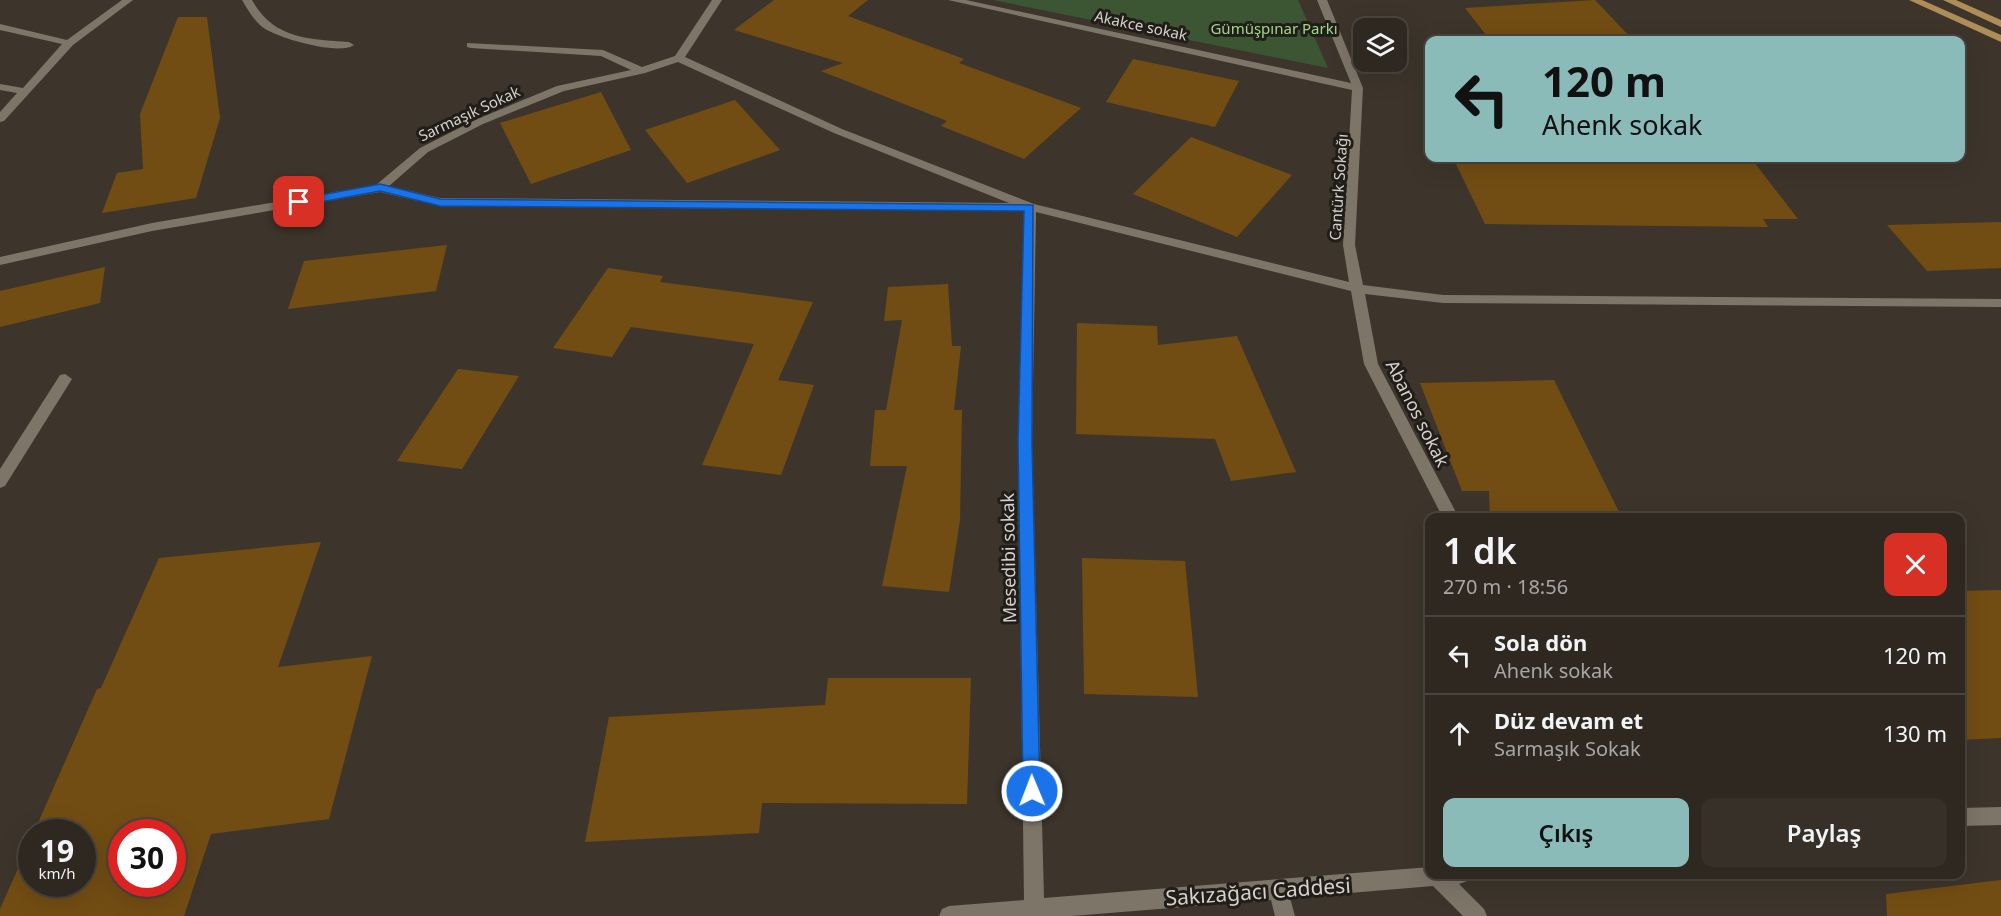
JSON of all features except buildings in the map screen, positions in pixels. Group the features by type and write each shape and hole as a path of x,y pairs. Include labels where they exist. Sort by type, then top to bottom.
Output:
{"main road":[{"path":"1914,0 2001,39"},
{"path":"1948,0 2001,24"}],"street":[{"path":"0,119 69,43 128,0"},
{"path":"246,0 262,25 278,35 349,45"},
{"path":"717,0 679,58 838,131 1030,207 1354,288 1443,299 2001,303"},
{"name":"Akakce sokak","path":"953,0 1358,88"},
{"path":"1322,0 1358,88"},
{"path":"0,27 69,43"},
{"path":"471,45 603,53 641,72"},
{"name":"Sarmaşık Sokak","path":"380,188 424,150 479,122 561,88 641,72 679,58"},
{"path":"0,87 23,91"},
{"name":"Cantürk Sokağı","path":"1354,288 1348,245 1358,88"},
{"path":"0,261 152,227 380,188 440,202 1030,207"},
{"name":"Mesedibi sokak","path":"1030,207 1025,442 1034,907"},
{"name":"Abanos sokak","path":"1354,288 1371,364 1448,513"},
{"path":"0,482 65,379"},
{"path":"1965,817 2001,816"},
{"name":"Sakızağacı Caddesi","path":"949,916 1034,907 1425,878"},
{"path":"1440,879 1477,916"},
{"path":"1278,890 1285,916"}],"green space":[{"name":"Gümüşpınar Parkı","path":"993,0 1298,0 1328,68"}],"route":[{"path":"299,202 380,188 440,202 1030,207 1025,442 1032,791"}]}
